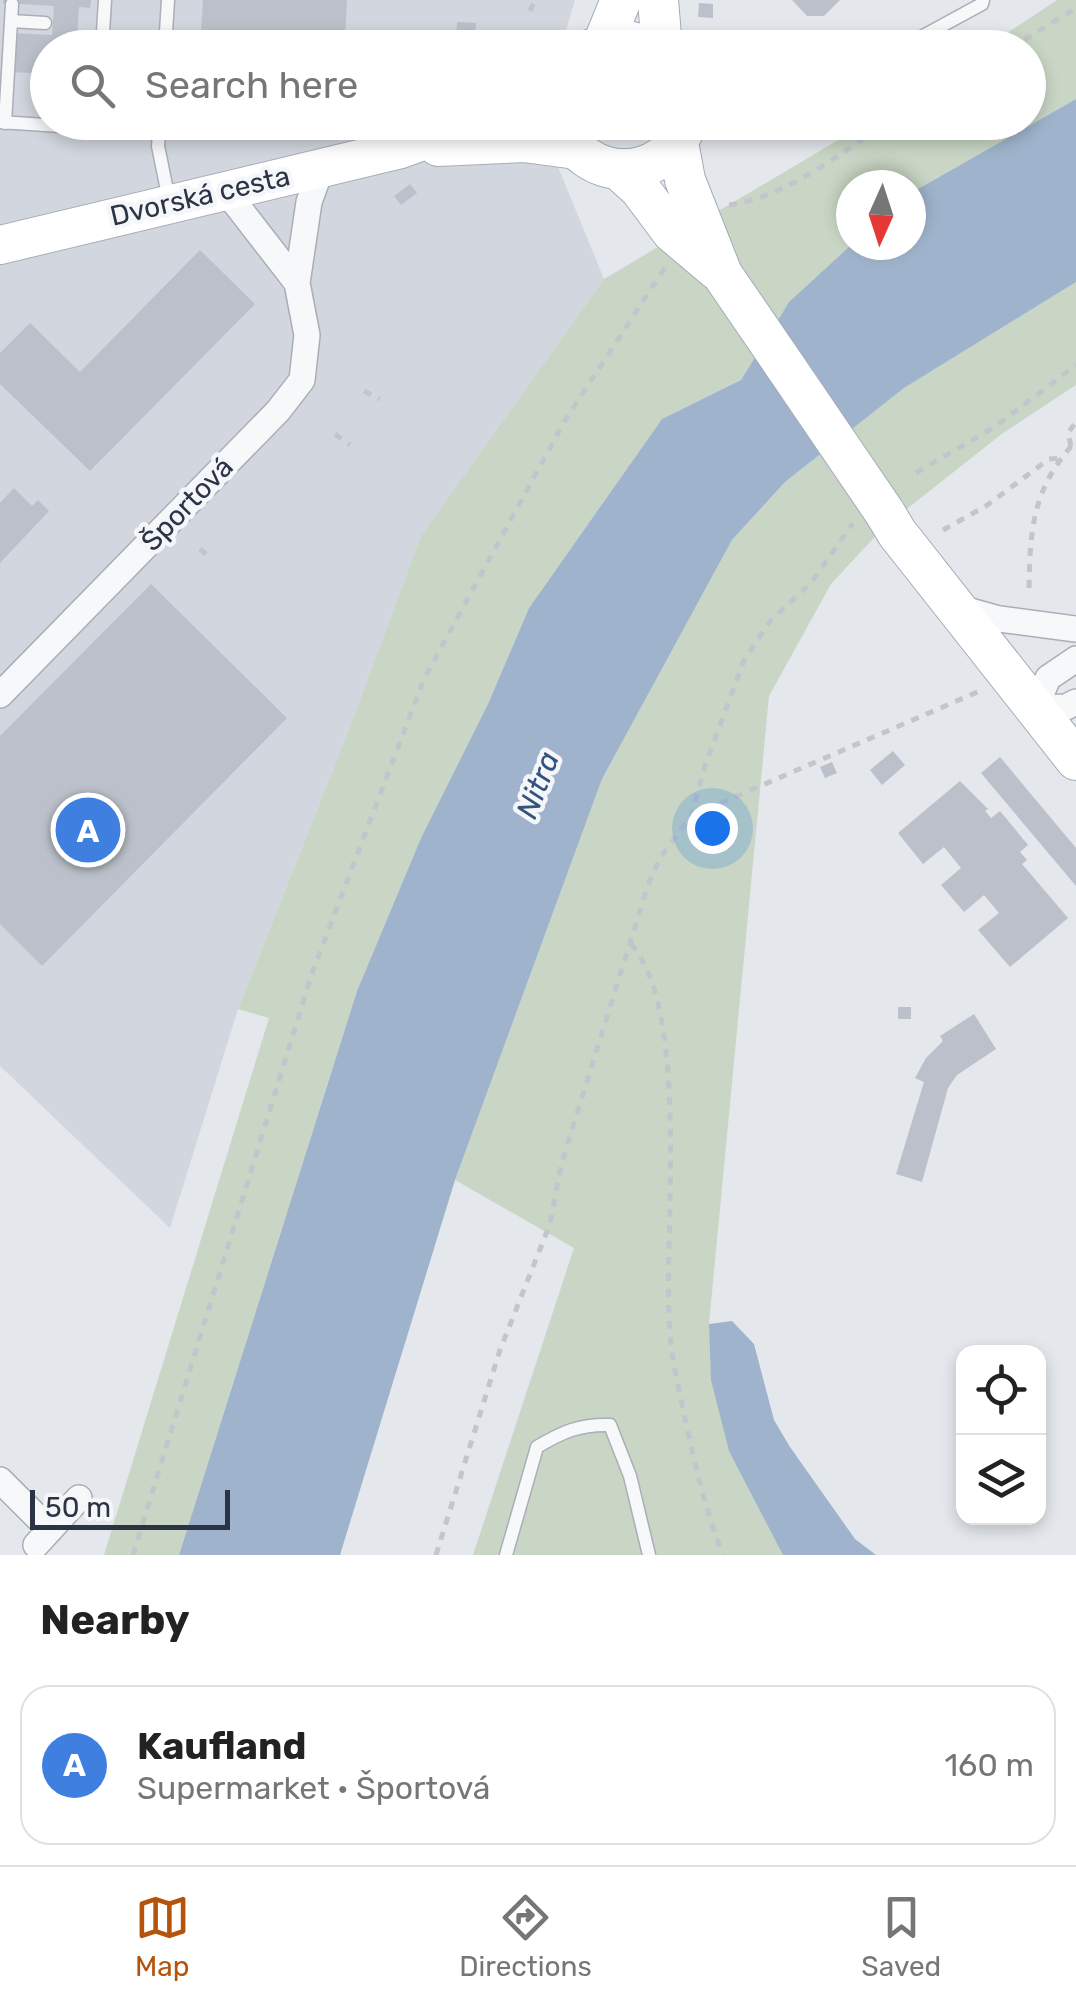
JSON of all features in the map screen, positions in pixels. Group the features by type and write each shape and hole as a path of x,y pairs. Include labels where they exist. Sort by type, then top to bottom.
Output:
{"main road":[{"path":"607,30 621,0"},
{"path":"658,0 660,30"},
{"path":"572,140 591,162 619,170 640,189 672,232 722,274"},
{"path":"619,170 652,164 675,140"},
{"path":"686,140 686,180 722,274 871,516 897,534 1076,760"}],"street":[{"name":"Dvorská cesta","path":"0,244 425,140"},
{"name":"Dvorská cesta","path":"401,149 543,140"},
{"name":"Športová","path":"0,695 278,411 302,380 306,335 296,283 309,202 321,168"},
{"name":"Športová","path":"225,190 296,283"},
{"path":"956,608 999,619 1076,628"},
{"path":"1076,660 1048,678 1035,708 1066,708 1076,702"},
{"path":"0,1480 43,1538 80,1498"}],"lane":[{"path":"103,30 105,0"},
{"path":"166,30 168,0"},
{"path":"932,30 983,0"},
{"path":"12,4 2,122 30,124"},
{"path":"11,21 45,22"},
{"path":"158,140 169,202"},
{"path":"506,1555 537,1447 567,1429 589,1424 610,1425 630,1476 649,1555"}],"path":[{"path":"530,11 535,0"},
{"path":"1040,30 1076,8"},
{"path":"719,206 754,202 861,140"},
{"path":"134,1555 311,976 424,679 564,422 671,260"},
{"path":"916,473 996,426 1076,364"},
{"path":"364,391 380,399"},
{"path":"1029,588 1032,515 1074,443 1068,434 1076,422"},
{"path":"335,434 350,444"},
{"path":"943,530 986,506 1048,460 1062,458"},
{"path":"436,1555 500,1350 550,1224 561,1166 660,858 691,816 704,766 744,660 770,620 812,582 871,516"},
{"path":"200,549 211,558"},
{"path":"691,816 982,690"},
{"path":"632,944 658,1003 668,1068 672,1356 703,1503 722,1555"}],"shaded area":[{"path":"0,0 575,0 566,30 30,30 30,140 547,140 604,279 421,536 238,1009 170,1228 0,1066"}],"green space":[{"path":"1057,0 1076,0 1076,99 1046,116 1046,30 1012,30"},
{"path":"838,140 1004,140 926,184 926,170 836,170 836,259 789,302 741,380 662,419 529,608 488,704 421,838 357,991 179,1555 104,1555 269,1018 238,1009 421,536 604,279"},
{"path":"1076,282 1076,385 1003,433 884,527 831,584 769,696 709,1324 821,1555 473,1555 574,1248 455,1180 602,779 732,540 785,482 904,388"}],"water":[{"name":"Nitra","path":"1076,99 1076,282 904,388 785,482 732,540 602,779 455,1180 340,1555 179,1555 357,991 421,838 488,704 529,608 662,419 741,380 789,302 836,259 926,260 926,184 1004,140 1046,140 1046,116"},
{"path":"732,1321 754,1344 774,1420 790,1447 855,1539 876,1555 783,1555 729,1451 711,1380 709,1324"}],"building":[{"path":"91,0 90,8 79,7 77,30 52,30 54,6 3,3"},
{"path":"203,0 347,0 346,30 201,30"},
{"path":"792,0 840,0 824,16 807,16"},
{"path":"699,3 713,4 713,18 698,17"},
{"path":"457,22 476,23 475,30 456,30"},
{"path":"12,33 30,34 30,73 10,72"},
{"path":"410,184 417,193 401,205 394,196"},
{"path":"200,250 255,304 90,471 0,384 0,353 30,323 80,372"},
{"path":"14,488 32,506 38,500 49,511 0,563 0,503"},
{"path":"151,584 287,718 42,966 0,924 0,736"},
{"path":"893,751 905,765 882,785 870,770"},
{"path":"1000,757 1076,848 1076,886 981,773"},
{"path":"832,762 837,773 825,778 820,767"},
{"path":"960,781 988,809 985,811 991,818 1000,811 1028,845 1020,852 1027,860 1022,864 1068,918 1010,967 978,930 999,913 984,895 964,912 941,885 961,868 944,847 923,864 898,833"},
{"path":"898,1007 911,1007 911,1019 898,1019"},
{"path":"974,1014 996,1049 957,1075 948,1088 922,1182 896,1174 924,1082 915,1078 926,1058 943,1041 940,1036"}],"place":[{"name":"Kaufland","path":"88,830"}]}
